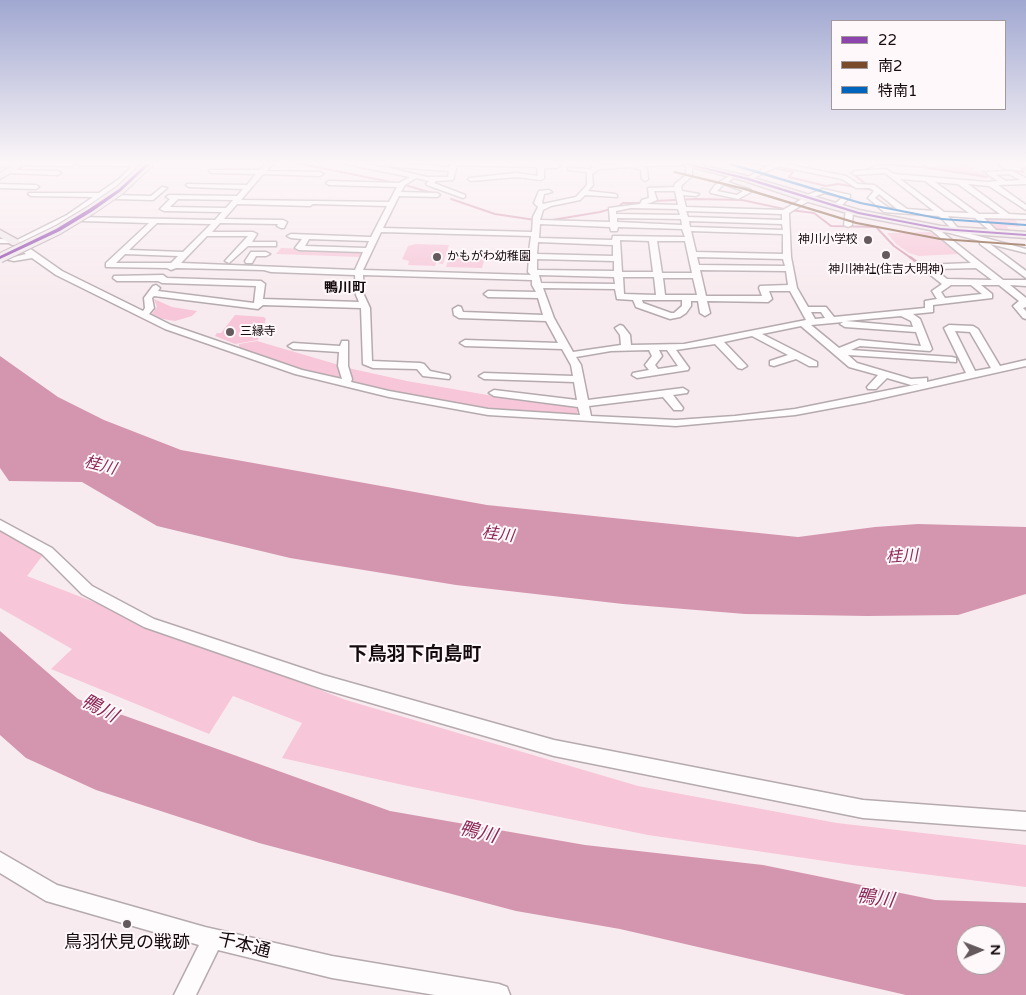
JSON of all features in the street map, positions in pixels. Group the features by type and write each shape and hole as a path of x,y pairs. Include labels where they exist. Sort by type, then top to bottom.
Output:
{"main road":[{"path":"0,256 49,231 87,208"},
{"path":"0,256 58,230 93,208"},
{"path":"841,209 937,228 1026,235"},
{"path":"0,232 17,245"}],"street":[{"path":"17,245 80,208"},
{"path":"98,208 41,241 35,249 72,272 130,302 138,302 150,296 176,263 228,210"},
{"path":"164,208 228,210"},
{"path":"349,208 387,212"},
{"path":"389,208 360,269 360,295 365,305 368,362 373,365 420,366 427,374 445,377"},
{"path":"542,208 536,228 533,255 534,278 549,318 576,365 586,420"},
{"path":"610,230 613,216 612,210 620,208"},
{"path":"675,208 760,212 785,212 789,208"},
{"path":"758,208 760,212"},
{"path":"885,208 1026,218"},
{"path":"936,208 957,230"},
{"path":"967,208 995,233"},
{"path":"996,208 1008,217"},
{"path":"682,209 705,312"},
{"path":"613,216 682,209 786,222"},
{"path":"378,230 521,230 536,228 610,230 682,209 787,232"},
{"path":"831,220 833,215 841,209 848,225"},
{"path":"904,210 909,213 915,224"},
{"path":"785,212 787,257 793,288 812,320 809,322"},
{"path":"72,214 84,217 154,222 283,222 281,226"},
{"path":"35,234 84,217"},
{"path":"154,222 109,265 249,261 360,269"},
{"path":"215,223 242,228 239,234"},
{"path":"536,228 617,243"},
{"path":"937,228 1026,251"},
{"path":"937,228 978,265 1025,302 1023,305 1017,306 1026,316"},
{"path":"147,229 179,229"},
{"path":"205,234 253,234 229,261"},
{"path":"291,236 373,239"},
{"path":"307,237 298,248 368,250"},
{"path":"689,239 616,238 620,297 768,299 763,288 793,288"},
{"path":"652,238 661,298"},
{"path":"979,239 1026,275"},
{"path":"0,241 17,245 58,273 168,327 252,357 345,384 471,410 586,420 676,422 735,419 778,414 865,399 1026,363"},
{"path":"246,244 273,244"},
{"path":"122,252 176,263 266,274"},
{"path":"249,261 254,254 266,254"},
{"path":"508,254 618,259"},
{"path":"692,254 787,257"},
{"path":"0,256 14,259 33,255"},
{"path":"1008,261 1026,264"},
{"path":"176,263 360,269 534,278 619,287"},
{"path":"978,265 926,267 945,282 1026,283"},
{"path":"946,266 964,282"},
{"path":"695,267 789,269"},
{"path":"534,278 618,274 697,276"},
{"path":"117,278 261,284 258,306 150,296"},
{"path":"943,301 936,291 947,284 945,282"},
{"path":"472,341 567,351 684,347 809,322 930,310 928,303 989,296 974,283"},
{"path":"488,294 540,295"},
{"path":"144,315 150,308 150,296"},
{"path":"637,297 639,305 670,316 677,315 683,311 687,306 686,299"},
{"path":"259,302 365,305"},
{"path":"458,309 459,315 549,318"},
{"path":"806,310 823,309 832,319"},
{"path":"837,352 859,343 927,349 915,319 902,313"},
{"path":"809,322 920,330"},
{"path":"809,322 852,365 911,382 997,369"},
{"path":"620,328 625,335 626,348"},
{"path":"970,372 949,328 973,329 997,369"},
{"path":"753,333 812,364"},
{"path":"601,339 611,348"},
{"path":"718,341 728,349 742,366"},
{"path":"293,346 345,345 343,366 347,378 345,384"},
{"path":"653,348 658,356 650,366 655,372"},
{"path":"637,375 684,368 670,348"},
{"path":"837,352 952,360"},
{"path":"774,363 795,356"},
{"path":"872,387 884,375"},
{"path":"484,376 578,379"},
{"path":"494,393 583,404 683,391"},
{"path":"666,394 678,408"},
{"path":"0,524 47,551 87,590 149,623 341,687 554,748 863,809 1026,821"},
{"name":"千本通","path":"0,862 54,894 213,939 332,967 499,995"},
{"path":"185,995 213,939"}],"shaded area":[{"path":"982,219 1015,219 1020,227 1007,226 1010,233 995,231"},
{"path":"930,232 937,235 960,254 919,256 909,253 896,244 887,233"},
{"path":"416,244 449,245 443,264 436,263 435,266 408,265 409,261 402,259 408,246"},
{"path":"281,248 365,251 361,257 276,254"},
{"path":"450,254 486,254 482,268 446,267"},
{"path":"154,299 172,307 197,311 192,316 175,321 157,318 151,315 157,307"},
{"path":"235,315 264,317 266,319 258,340 235,344 215,336 217,333 221,333"},
{"path":"257,341 339,365 342,379 338,380 301,371 241,351 239,344"},
{"path":"348,368 407,381 522,401 578,407 579,409 572,416 475,409 357,385 353,382"},
{"path":"0,530 27,542 43,555 27,576 346,700 638,786 837,823 1026,845 1026,887 852,865 648,835 403,785 282,758 302,723 233,696 209,734 51,669 72,649 0,608"}],"water":[{"name":"桂川","path":"0,356 58,397 104,420 181,450 487,505 798,537 875,527 918,524 1026,527 1026,594 958,615 745,614 623,604 456,585 290,558 157,526 82,482 9,481 0,468"},
{"name":"鴨川","path":"0,631 78,699 390,811 585,845 763,865 935,900 1026,903 1026,995 906,995 620,929 516,911 259,843 96,790 26,758 0,735"}],"waterway":[{"path":"479,208 495,214 535,220"},
{"path":"546,221 613,208"},
{"path":"790,210 814,213 831,226 876,227 894,246 911,258"},
{"path":"910,257 926,269"}],"transit line":[{"name":"22","path":"0,258 58,230 93,208"},
{"name":"南2","path":"808,208 856,223 940,239 1025,245"},
{"name":"22","path":"843,208 941,229 1026,235"},
{"name":"特南1","path":"888,208 942,219 1026,225"}],"place":[{"name":"神川小学校","path":"868,240"},
{"name":"神川神社(住吉大明神)","path":"886,255"},
{"name":"かもがわ幼稚園","path":"437,257"},
{"name":"三縁寺","path":"230,332"},
{"name":"鳥羽伏見の戦跡","path":"127,924"}],"district":[{"name":"鴨川町","path":"345,288"},
{"name":"下鳥羽下向島町","path":"415,655"}]}
